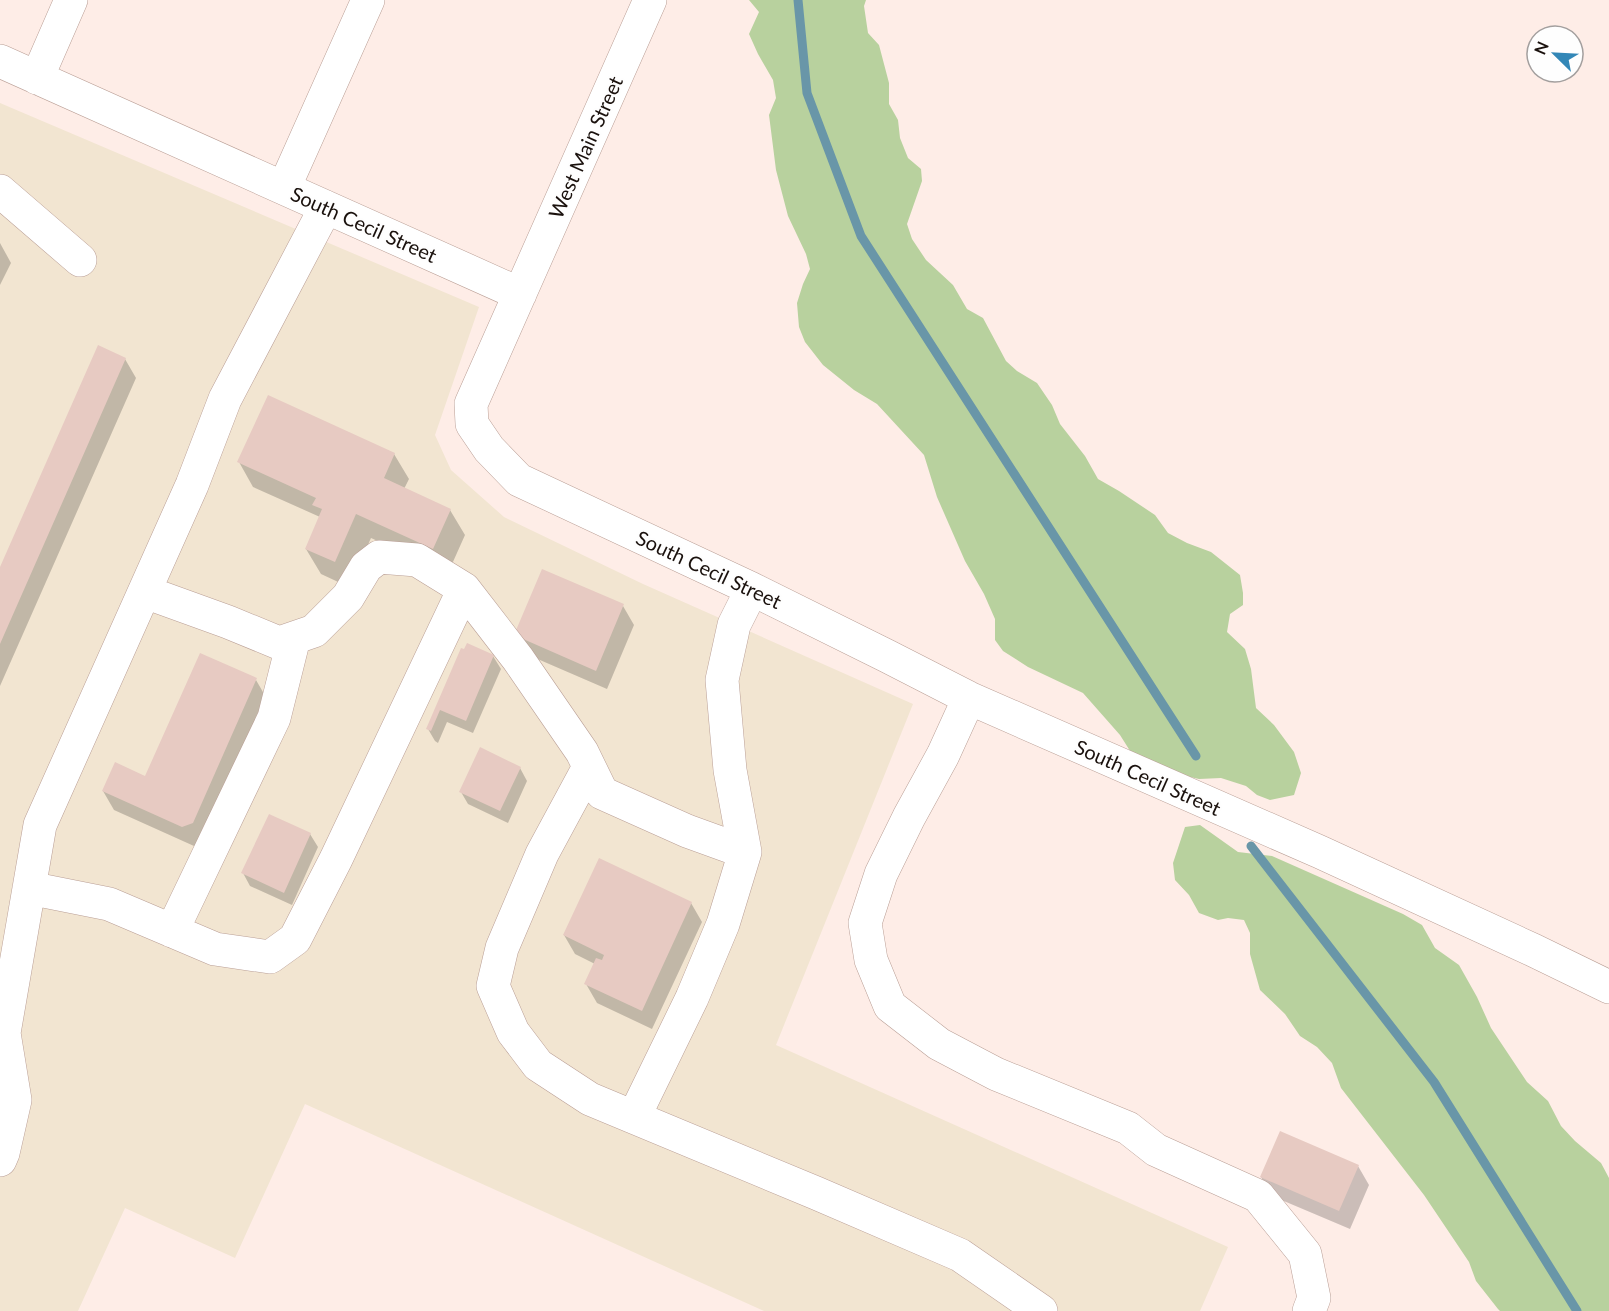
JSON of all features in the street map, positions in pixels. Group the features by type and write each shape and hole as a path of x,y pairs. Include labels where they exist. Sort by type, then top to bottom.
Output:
{"street":[{"path":"37,78 71,0"},
{"path":"284,188 368,0"},
{"name":"West Main Street","path":"520,294 650,0"},
{"name":"South Cecil Street","path":"0,62 520,294 471,404 472,424 489,449 519,480 752,589 969,698 1320,852 1609,987"},
{"path":"0,191 80,260"},
{"path":"0,1160 15,1100 4,1033 40,825 192,485 225,399 326,207"},
{"path":"145,592 279,643 314,631 348,597 366,567 379,557 417,560 464,589 518,659 582,752 602,793 687,831 745,852"},
{"path":"29,888 109,904 215,949 270,957 295,939 336,859 464,589"},
{"path":"634,1117 692,998 719,935 745,852 730,770 722,680 734,625 752,589"},
{"path":"172,931 274,718 294,638"},
{"path":"969,698 943,755 881,874 865,923 871,960 890,1006 939,1044 996,1074 1128,1128 1156,1150 1258,1196 1305,1254 1314,1298 1309,1311"},
{"path":"589,767 542,854 502,948 493,986 513,1032 538,1065 590,1099 960,1255 1041,1311"}],"shaded area":[{"path":"0,103 479,307 435,435 451,470 504,517 643,584 913,704 776,1045 1228,1247 1200,1311 764,1311 305,1104 235,1258 125,1208 78,1311 0,1311"}],"green space":[{"path":"749,0 866,0 864,6 868,33 879,45 889,83 889,104 898,120 900,138 908,158 921,169 922,181 907,224 912,239 926,260 953,285 967,309 983,318 1006,361 1037,383 1052,405 1060,424 1085,456 1098,479 1155,515 1168,533 1211,552 1240,575 1243,605 1230,614 1227,632 1245,649 1251,669 1256,708 1274,725 1294,752 1301,773 1294,795 1270,800 1257,795 1246,786 1221,778 1199,779 1155,769 1132,754 1120,735 1083,693 1028,667 1003,651 995,640 995,619 965,561 937,497 924,455 877,404 854,390 823,365 805,342 799,327 797,303 810,269 806,254 788,216 776,170 769,115 776,98 773,80 749,34 759,12"},
{"path":"1200,825 1238,852 1272,856 1403,914 1422,925 1435,948 1459,965 1491,1028 1527,1082 1548,1101 1561,1126 1601,1163 1609,1178 1609,1311 1500,1311 1498,1309 1476,1281 1469,1262 1424,1195 1341,1088 1332,1063 1317,1047 1300,1036 1285,1014 1260,990 1250,954 1250,933 1244,920 1228,918 1218,920 1199,913 1189,895 1175,880 1173,863 1185,827"}],"building":[{"path":"98,345 126,358 0,644 0,567"},
{"path":"268,395 395,453 384,478 451,509 433,549 356,514 335,562 305,549 322,509 312,505 316,498 237,462"},
{"path":"542,569 624,604 596,671 514,635"},
{"path":"467,643 494,655 466,721 440,710 431,731 426,729 461,648 464,649"},
{"path":"200,653 257,678 193,823 182,827 102,791 115,762 145,776"},
{"path":"480,747 521,767 500,811 459,792"},
{"path":"269,814 311,833 284,893 241,873"},
{"path":"599,858 692,902 642,1011 584,984 596,958 602,960 604,955 563,935"},
{"path":"1280,1131 1359,1165 1339,1211 1260,1177"}],"waterway":[{"path":"798,0 807,93 861,236 1196,756"},
{"path":"1251,846 1434,1082 1577,1311"}]}
